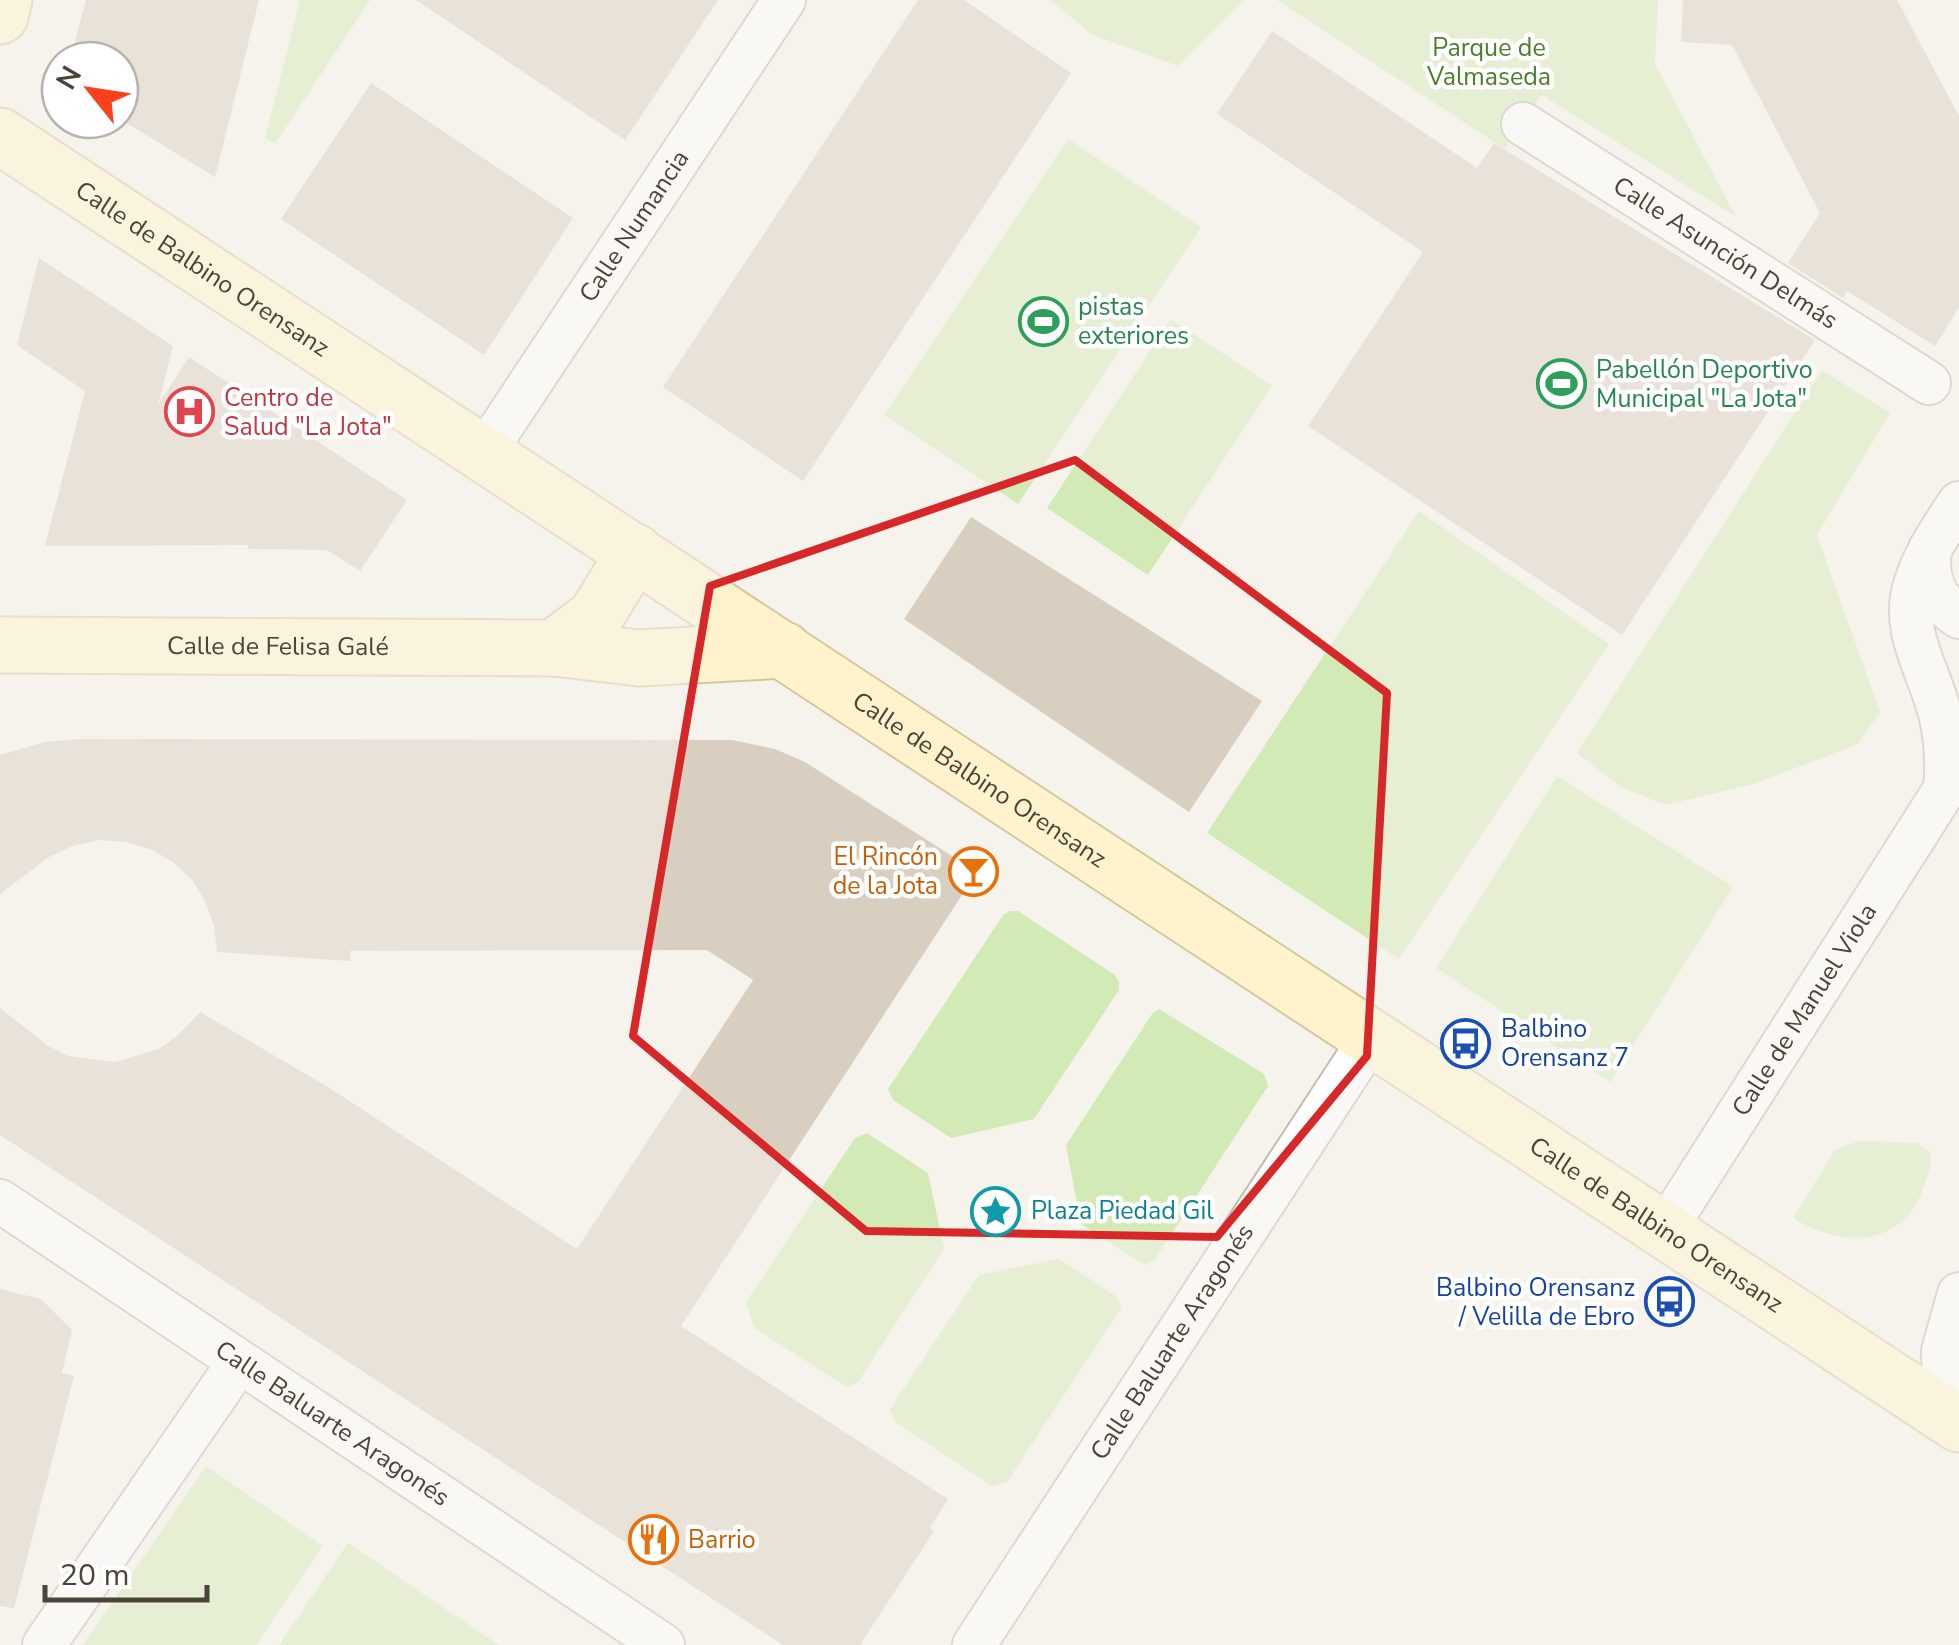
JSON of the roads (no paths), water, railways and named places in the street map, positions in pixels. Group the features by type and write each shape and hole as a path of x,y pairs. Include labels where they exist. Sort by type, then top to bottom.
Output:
{"street":[{"path":"0,16 4,0"},
{"name":"Calle Numancia","path":"484,453 784,0"},
{"name":"Calle Asunción Delmás","path":"1523,124 1929,382"},
{"name":"Calle de Balbino Orensanz","path":"0,136 1952,1420"},
{"name":"Calle de Manuel Viola","path":"1664,1231 1952,778 1944,726 1916,651 1911,617 1913,588 1930,548 1959,502"},
{"path":"1930,548 1928,564 1936,595 1959,616"},
{"path":"554,648 596,616 635,552"},
{"name":"Calle de Felisa Galé","path":"0,645 554,648 640,658 784,650"},
{"name":"Calle Baluarte Aragonés","path":"974,1645 1371,1038"},
{"name":"Calle Baluarte Aragonés","path":"0,1202 662,1645"},
{"path":"1952,1420 1943,1351 1959,1294"},
{"path":"44,1645 239,1362"}],"place":[{"name":"pistas exteriores","path":"1043,321"},
{"name":"Pabellón Deportivo Municipal \"La Jota\"","path":"1561,384"},
{"name":"Centro de Salud \"La Jota\"","path":"189,412"},
{"name":"El Rincón de la Jota","path":"973,871"},
{"name":"Balbino Orensanz 7","path":"1466,1043"},
{"name":"Plaza Piedad Gil","path":"996,1211"},
{"name":"Balbino Orensanz / Velilla de Ebro","path":"1670,1302"},
{"name":"Barrio","path":"653,1540"}],"park label":[{"name":"Parque de Valmaseda","path":"1489,62"}]}
